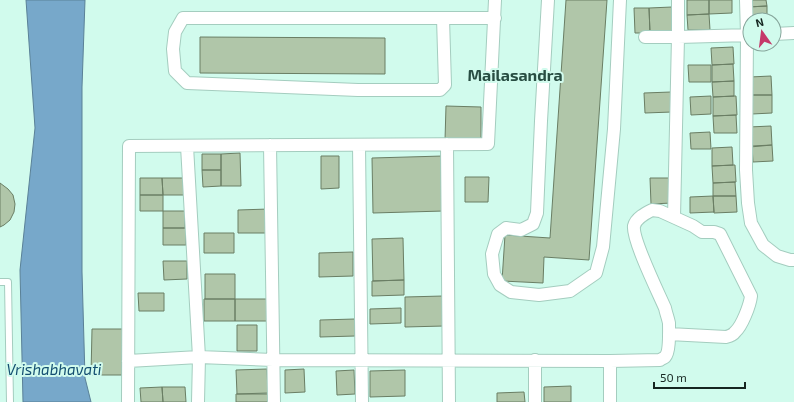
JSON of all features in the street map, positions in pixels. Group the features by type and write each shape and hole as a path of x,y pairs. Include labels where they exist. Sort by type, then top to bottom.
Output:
{"street":[{"path":"128,402 129,146 488,144 495,0"},
{"path":"548,0 537,213 532,224 521,230 506,228 498,234 492,254 494,274 500,285 511,292 539,295 570,291 596,273 603,247 612,145 620,0"},
{"path":"674,217 678,0"},
{"path":"746,0 747,12"},
{"path":"443,18 445,85 440,90 358,90 187,83 175,71 173,49 175,32 183,18 443,18 495,18"},
{"path":"782,34 794,33"},
{"path":"645,37 742,35"},
{"path":"748,52 746,170 751,223 763,245 777,256 794,260"},
{"path":"447,144 449,402"},
{"path":"270,145 274,402"},
{"path":"358,145 362,402"},
{"path":"187,146 199,356 198,402"},
{"path":"128,360 199,356 274,360 660,360 665,358 668,352 668,316 634,232 634,224 652,210 660,211 674,217 694,226 702,232 714,232 720,234 751,296 750,304 738,330 734,334 726,337 669,334"},
{"path":"535,402 536,360"},
{"path":"610,361 610,402"}],"lane":[{"path":"0,282 8,282 10,402"}],"water":[{"name":"Vrishabhavati","path":"26,0 85,0 82,87 82,272 85,378 91,402 23,402 20,270 35,128"}],"building":[{"path":"566,0 607,0 589,260 544,257 543,283 502,281 505,235 550,238"},
{"path":"687,0 709,0 709,14 687,15"},
{"path":"709,0 732,0 732,13 709,14"},
{"path":"748,0 766,0 767,6 748,7"},
{"path":"767,6 767,12 749,12 748,7"},
{"path":"672,7 672,33 650,33 649,8"},
{"path":"634,8 649,8 650,33 635,33"},
{"path":"709,14 710,30 688,30 687,15"},
{"path":"200,37 385,38 385,74 200,73"},
{"path":"733,47 734,64 712,65 711,48"},
{"path":"733,64 734,81 712,82 712,65"},
{"path":"688,65 711,65 711,82 689,82"},
{"path":"771,76 772,95 750,95 750,77"},
{"path":"734,81 734,96 713,97 712,82"},
{"path":"671,92 672,112 645,113 644,93"},
{"path":"751,95 772,95 772,113 752,114"},
{"path":"711,96 711,114 691,115 690,97"},
{"path":"736,96 737,115 713,116 713,97"},
{"path":"446,106 481,107 481,141 445,140"},
{"path":"736,115 737,133 714,133 713,116"},
{"path":"771,126 772,145 750,147 749,127"},
{"path":"710,132 711,149 691,149 690,133"},
{"path":"772,145 773,161 753,162 752,146"},
{"path":"732,147 733,165 712,166 712,148"},
{"path":"240,153 241,186 221,186 221,154"},
{"path":"202,154 221,154 221,170 202,170"},
{"path":"321,156 339,156 339,188 321,189"},
{"path":"443,156 444,211 373,213 372,158"},
{"path":"735,165 736,182 713,183 712,166"},
{"path":"202,170 221,170 221,186 203,187"},
{"path":"465,177 489,177 488,202 465,202"},
{"path":"140,178 162,178 163,195 140,195"},
{"path":"162,178 186,178 186,195 163,195"},
{"path":"650,178 671,178 672,203 651,204"},
{"path":"735,182 736,196 713,196 713,183"},
{"path":"0,183 13,195 15,204 14,212 10,220 0,227"},
{"path":"140,195 163,195 163,211 140,211"},
{"path":"713,196 736,196 737,212 714,213"},
{"path":"713,196 714,212 690,213 690,197"},
{"path":"269,209 269,233 238,233 238,210"},
{"path":"163,211 185,211 185,228 163,228"},
{"path":"163,228 186,228 186,245 163,245"},
{"path":"204,233 234,233 234,253 204,253"},
{"path":"403,238 404,280 373,281 372,239"},
{"path":"353,252 353,276 319,277 319,253"},
{"path":"163,261 187,261 187,279 164,280"},
{"path":"205,274 235,274 235,299 205,299"},
{"path":"404,280 404,295 372,296 372,281"},
{"path":"138,293 164,293 164,311 139,311"},
{"path":"443,296 444,326 405,327 405,297"},
{"path":"204,299 235,299 235,321 204,321"},
{"path":"235,299 268,299 268,321 235,321"},
{"path":"401,308 401,323 370,324 370,309"},
{"path":"355,319 355,336 320,337 320,320"},
{"path":"237,325 257,325 257,351 237,351"},
{"path":"92,329 123,329 122,375 91,375"},
{"path":"267,369 268,393 237,394 236,370"},
{"path":"304,369 305,392 285,393 285,370"},
{"path":"354,370 355,394 337,395 336,371"},
{"path":"405,370 405,396 370,397 370,371"},
{"path":"571,386 571,402 544,402 544,387"},
{"path":"162,387 185,387 186,402 163,402"},
{"path":"162,387 163,402 141,402 140,388"},
{"path":"524,392 525,402 497,402 497,393"},
{"path":"236,394 268,394 268,402 236,402"}],"district":[{"name":"Mailasandra","path":"515,74"}]}
